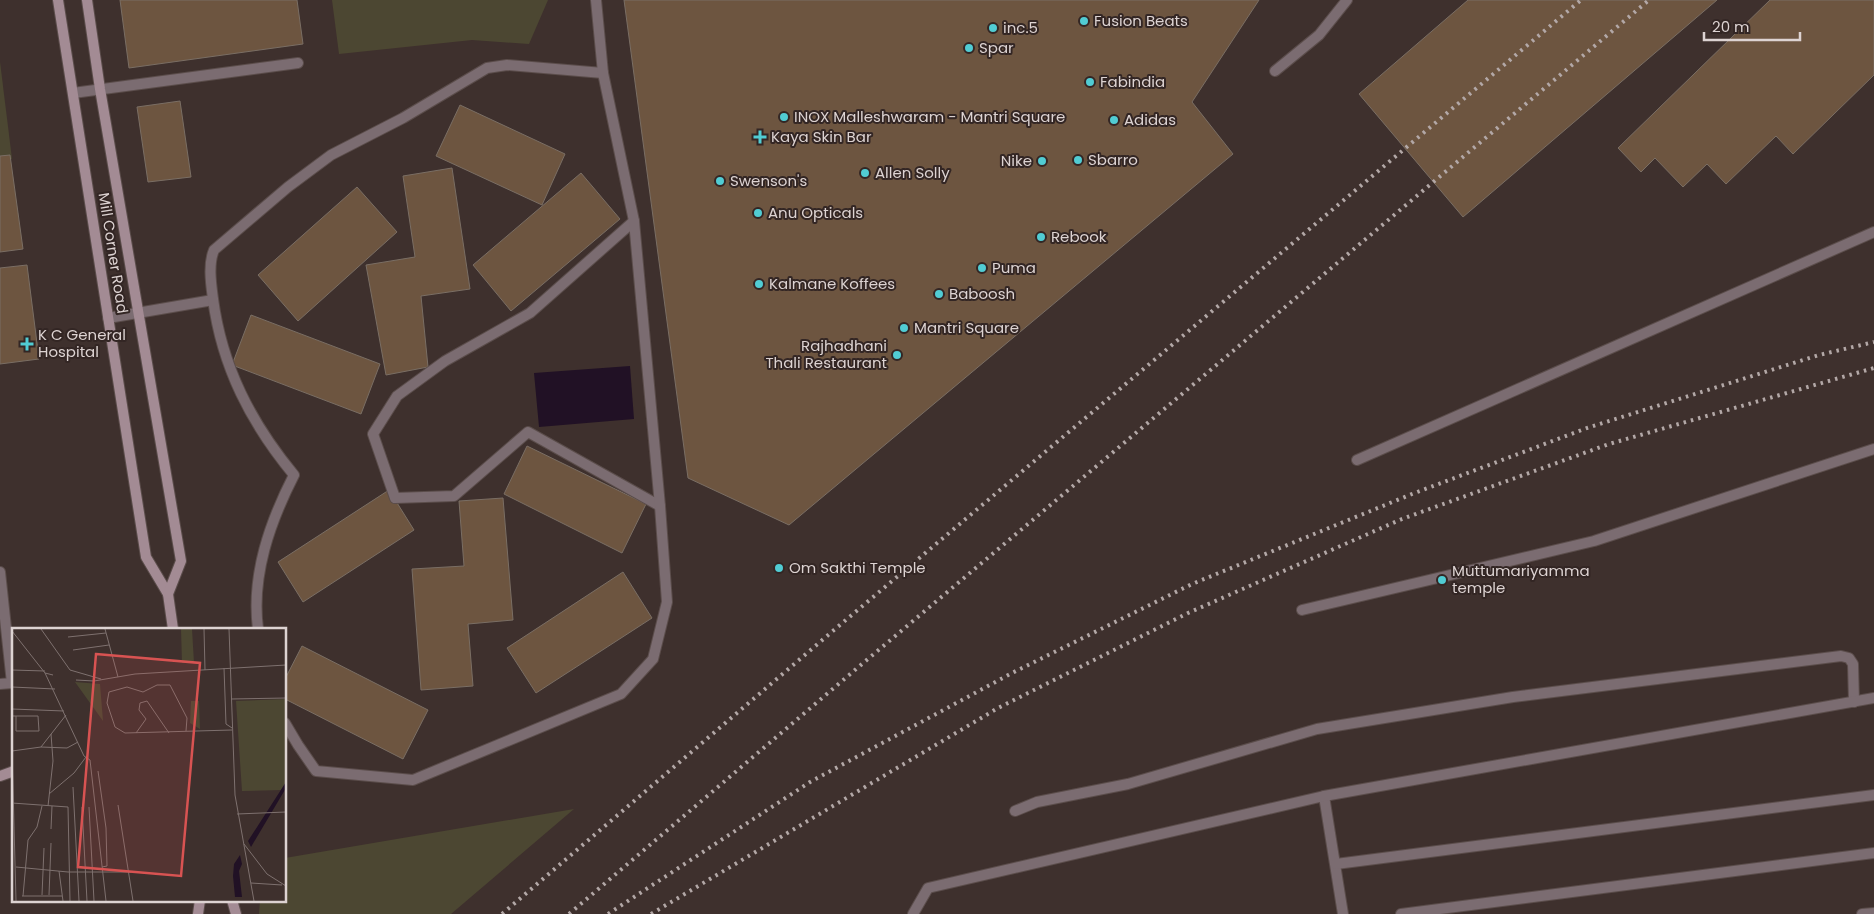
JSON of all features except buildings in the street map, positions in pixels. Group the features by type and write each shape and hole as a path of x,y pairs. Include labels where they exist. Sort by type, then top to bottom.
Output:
{"main road":[{"name":"Mill Corner Road","path":"58,0 146,556 168,594 173,628"},
{"name":"Mill Corner Road","path":"87,0 100,89 181,561 168,594"},
{"path":"0,776 12,772"}],"street":[{"path":"286,725 316,771 412,780 621,694 653,659 667,602 660,506 634,221 603,74 596,0"},
{"path":"1275,71 1319,36 1347,0"},
{"path":"73,93 298,62"},
{"path":"258,628 258,593 261,562 272,524 294,475 258,427 238,390 225,357 216,324 213,300 211,256 214,250 288,187 331,155 403,118 487,68 507,65 603,74"},
{"path":"634,221 530,313 445,361 397,396 373,434 395,498 454,496 528,432 660,506"},
{"path":"1357,460 1874,232"},
{"path":"108,318 213,300"},
{"path":"1302,610 1594,541 1874,449"},
{"path":"0,572 12,683 0,684"},
{"path":"1015,810 1037,802 1128,784 1317,729 1513,697 1841,656 1849,658 1853,664 1854,702"},
{"path":"913,914 928,888 1324,796 1874,698"},
{"path":"1336,864 1874,795"},
{"path":"1324,796 1343,914"},
{"path":"1401,914 1874,852"},
{"path":"1862,914 1874,912"}],"shaded area":[{"path":"332,0 548,0 529,44 472,40 339,54"},
{"path":"0,62 12,159 0,161"},
{"path":"630,366 634,419 539,427 534,373"},
{"path":"574,809 451,914 259,914 260,902 286,902 286,858"}],"railway":[{"path":"502,914 834,630 1581,0"},
{"path":"569,914 862,664 1649,0"},
{"path":"608,914 810,782 1012,673 1192,584 1412,494 1587,428 1819,355 1874,342"},
{"path":"651,914 998,708 1188,613 1402,519 1609,444 1874,368"}],"place":[{"name":"Fusion Beats","path":"1084,21"},
{"name":"inc.5","path":"993,28"},
{"name":"Spar","path":"969,48"},
{"name":"Fabindia","path":"1090,82"},
{"name":"INOX Malleshwaram - Mantri Square","path":"784,117"},
{"name":"Adidas","path":"1114,120"},
{"name":"Kaya Skin Bar","path":"760,137"},
{"name":"Sbarro","path":"1078,160"},
{"name":"Nike","path":"1042,161"},
{"name":"Allen Solly","path":"865,173"},
{"name":"Swenson's","path":"720,181"},
{"name":"Anu Opticals","path":"758,213"},
{"name":"Rebook","path":"1041,237"},
{"name":"Puma","path":"982,268"},
{"name":"Kalmane Koffees","path":"759,284"},
{"name":"Baboosh","path":"939,294"},
{"name":"Mantri Square","path":"904,328"},
{"name":"K C General Hospital","path":"27,344"},
{"name":"Rajhadhani Thali Restaurant","path":"897,355"},
{"name":"Om Sakthi Temple","path":"779,568"},
{"name":"Muttumariyamma temple","path":"1442,580"}]}
